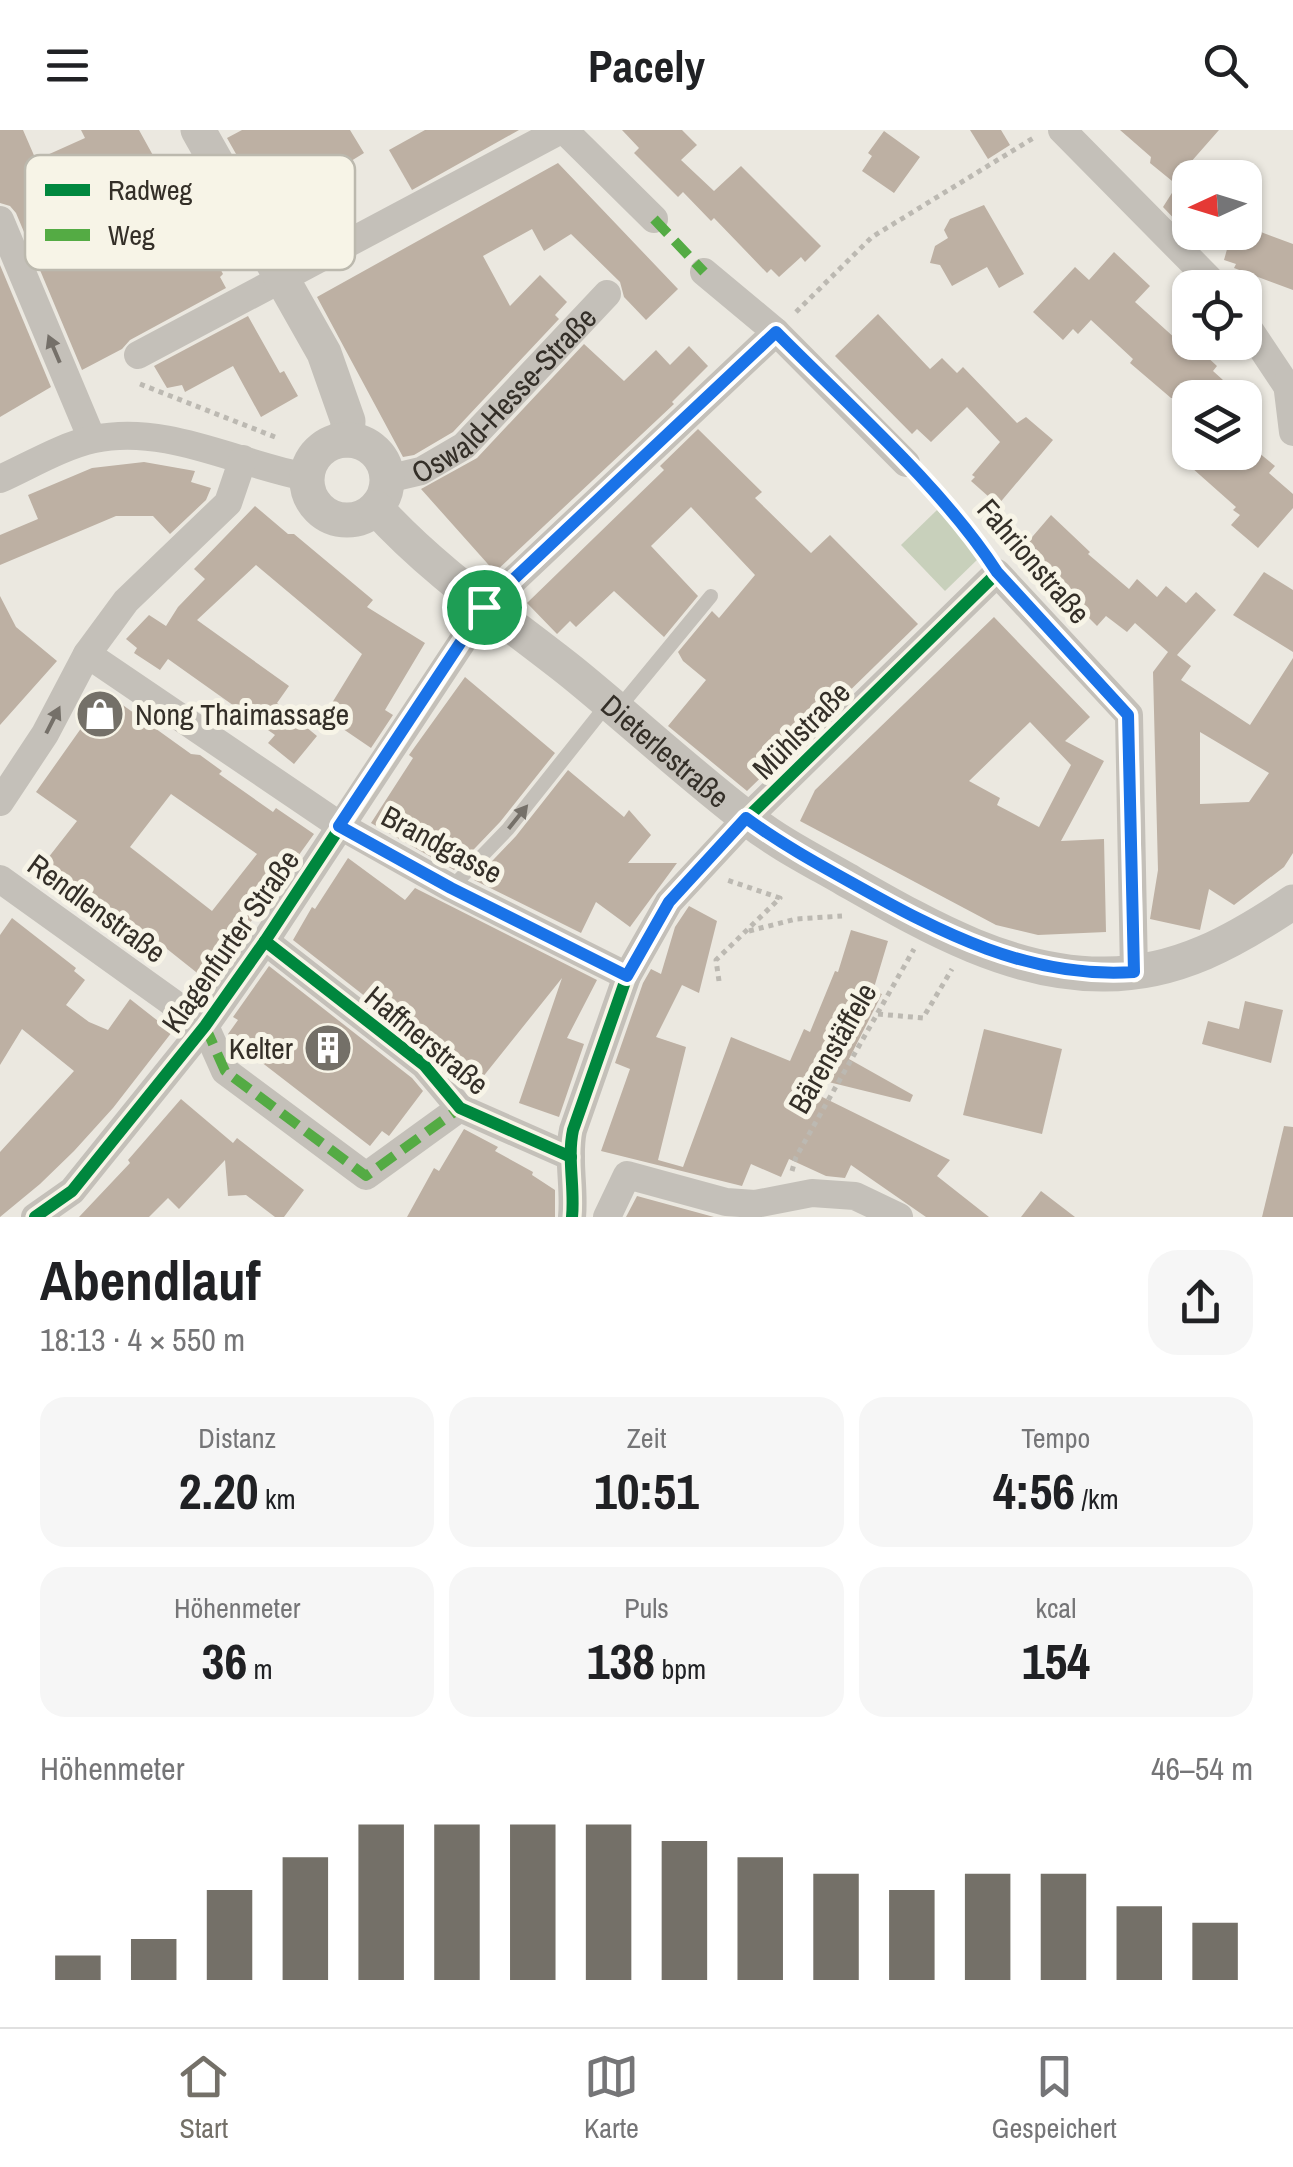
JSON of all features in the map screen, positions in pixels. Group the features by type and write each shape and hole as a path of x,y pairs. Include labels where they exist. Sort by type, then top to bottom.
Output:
{"street":[{"path":"198,130 212,155"},
{"path":"355,241 563,130 654,218"},
{"path":"1062,130 1200,270"},
{"path":"0,220 92,440"},
{"path":"0,479 92,440 136,436 206,448 307,478 309,466 324,447 347,440 348,420 324,353 276,270"},
{"path":"138,369 301,270"},
{"path":"704,272 776,332 906,463"},
{"name":"Oswald-Hesse-Straße","path":"307,478 314,504 324,514 337,520 364,516 381,493 464,446 607,294"},
{"name":"Klagenfurter Straße","path":"35,1217 72,1190 205,1026 484,607 776,332"},
{"path":"1262,348 1290,389 1293,432"},
{"name":"Oswald-Hesse-Straße","path":"347,440 370,447 379,456 381,493 431,565 484,607"},
{"path":"0,802 46,734 86,654 126,601 228,504 243,459"},
{"name":"Mühlstraße","path":"572,1217 573,1130 627,976 669,902 746,818 997,572"},
{"name":"Fahrionstraße","path":"997,572 1128,715 1134,972"},
{"name":"Dieterlestraße","path":"484,607 613,706 746,818 789,847 966,944 1043,968 1092,974 1134,972 1209,953 1293,902"},
{"name":"Brandgasse","path":"86,654 339,826 451,888 627,976"},
{"name":"Rendlenstraße","path":"0,879 205,1026"},
{"name":"Haffnerstraße","path":"265,941 424,1065 460,1108 571,1157"},
{"path":"205,1026 225,1071 366,1176 460,1108"},
{"path":"607,1217 628,1175 726,1202 756,1204 812,1193 855,1196 899,1217"}],"lane":[{"path":"451,888 508,829 710,596"}],"path":[{"path":"776,332 872,237 1046,130"},
{"path":"138,369 275,436"},
{"path":"697,869 780,898 716,960 719,982"},
{"path":"746,932 796,920 849,915"},
{"path":"878,1014 923,1018 966,944"}],"green space":[{"path":"937,510 981,556 945,591 901,545"}],"building":[{"path":"0,130 23,130 34,155 25,155 25,234 16,213 0,203"},
{"path":"81,130 139,130 153,155 47,155 85,138"},
{"path":"242,130 350,130 364,153 355,159 355,155 237,155 227,138"},
{"path":"425,130 519,130 412,190 389,150"},
{"path":"622,130 682,130 697,145 681,160 714,191 741,166 821,246 805,262 801,257 779,277 771,269 767,273 714,218 711,221 683,192 678,197 634,153 639,148"},
{"path":"970,130 1001,130 1010,145 988,159"},
{"path":"1120,130 1219,130 1193,160 1172,160 1172,181 1150,163 1151,157"},
{"path":"884,131 920,157 894,193 862,171 872,156 868,153"},
{"path":"558,163 678,289 646,320 624,297 620,282 571,234 544,251 532,229 483,256 510,306 540,275 567,302 555,315 559,319 453,432 414,455 403,457 317,297"},
{"path":"1172,193 1172,216 1163,207"},
{"path":"984,205 1024,274 999,288 987,267 952,286 940,265 930,263 935,246 948,238 944,230 950,219"},
{"path":"1262,232 1293,244 1293,290 1262,278 1262,270 1239,270 1234,268 1236,264 1224,260 1227,250 1262,250"},
{"path":"1114,252 1150,286 1135,302 1172,335 1172,360 1210,360 1217,366 1213,371 1223,380 1172,380 1171,398 1130,363 1133,359 1091,320 1078,334 1073,329 1063,340 1033,312 1075,267 1089,280"},
{"path":"0,265 51,387 0,417"},
{"path":"40,270 221,270 226,288 82,370"},
{"path":"878,314 930,369 942,358 957,373 963,367 1017,423 1026,417 1053,440 998,505 971,481 1000,442 967,407 931,442 917,429 912,434 835,356"},
{"path":"248,316 280,373 284,371 298,396 261,417 233,366 185,392 182,385 167,388 154,366"},
{"path":"584,344 624,381 656,350 670,365 689,346 708,366 674,404 495,572 421,489 477,458"},
{"path":"698,429 762,492 755,498 811,553 830,535 918,624 747,791 668,726 706,680 678,652 712,611 719,618 755,575 691,507 651,546 698,596 664,637 614,591 576,627 570,621 557,634 527,603 664,470 660,466"},
{"path":"1262,455 1275,466 1269,473 1293,494 1293,508 1258,548 1231,525 1240,515 1233,510 1236,507 1194,470 1262,470"},
{"path":"144,462 195,471 191,482 211,488 206,500 170,534 153,516 116,516 0,565 0,535 38,519 28,495 92,468"},
{"path":"255,506 373,600 367,607 425,643 385,710 393,715 371,748 324,716 362,654 256,565 197,620 289,686 277,703 317,736 294,764 268,743 275,735 168,659 160,670 134,653 137,648 126,639 149,615 166,626 205,579 194,569"},
{"path":"1051,515 1129,589 1137,579 1157,597 1166,586 1186,603 1196,592 1216,610 1177,655 1191,666 1181,680 1250,725 1293,658 1293,853 1284,867 1234,905 1209,889 1200,930 1150,919 1158,870 1153,672 1168,652 1135,623 1127,632 1106,616 1097,626 1021,550","holes":["1200,732 1269,773 1249,802 1200,804"]},
{"path":"1264,572 1293,590 1293,652 1233,615"},
{"path":"0,596 16,627 57,661 0,725"},
{"path":"994,617 1090,717 1065,741 1104,761 1061,841 1104,839 1106,932 1038,935 996,925 800,821 815,790","holes":["1030,722 1071,765 1039,827 997,805 1000,798 969,781"]},
{"path":"465,677 555,753 500,822 454,870 371,823 413,758 409,755"},
{"path":"106,693 191,754 200,755 222,771 219,774 273,812 276,808 314,834 239,938 243,942 219,976 208,967 201,976 152,937 144,946 101,922 37,872 77,821 36,792","holes":["171,794 257,854 212,911 130,847"]},
{"path":"568,770 624,817 629,810 651,835 628,863 677,863 630,927 596,902 581,933 474,880 516,836"},
{"path":"348,858 405,900 415,888 597,980 567,1038 584,1044 559,1117 519,1103 562,978 478,1083 447,1059 445,1062 293,940"},
{"path":"689,906 717,921 699,993 682,985 656,1037 686,1047 658,1160 683,1167 731,1037 790,1061 804,1029 810,1032 835,971 838,972 851,930 888,941 873,991 882,994 849,1059 913,1095 910,1102 804,1076 800,1086 950,1160 937,1176 989,1217 926,1217 851,1165 845,1178 826,1176 789,1159 781,1177 751,1164 742,1186 601,1151 630,1069 615,1063 643,983 651,969 661,974 675,927"},
{"path":"12,918 76,968 74,971 85,980 66,1005 89,1022 108,1030 130,999 172,1032 74,1151 0,1217 0,1152 74,1071 22,1029 0,1065 0,935"},
{"name":"Kelter","path":"269,966 412,1078 423,1091 389,1136 382,1131 370,1146 230,1038 228,1034 238,1020 233,1017"},
{"path":"1245,1001 1283,1010 1271,1063 1202,1044 1208,1021 1239,1029"},
{"path":"984,1029 1062,1049 1042,1134 963,1115"},
{"path":"181,1099 233,1143 237,1138 304,1190 284,1217 275,1217 246,1195 228,1196 225,1160 179,1209 168,1198 149,1217 79,1217 130,1163 128,1160"},
{"path":"1284,1126 1293,1127 1293,1217 1262,1217"},
{"path":"464,1129 498,1147 495,1151 533,1172 555,1190 555,1217 407,1217 434,1168 439,1171"},
{"path":"1041,1191 1075,1217 1021,1217"},
{"path":"637,1196 714,1217 626,1217"}],"marked path":[{"path":"654,219 704,272"},
{"path":"205,1026 225,1071 366,1176 460,1108"}],"cycle path":[{"path":"35,1217 72,1191 205,1026 485,607 776,332"},
{"path":"572,1217 573,1130 627,976 669,902 747,818 997,573 1129,715 1134,973"},
{"path":"265,941 424,1065 460,1108 571,1157"}],"place":[{"name":"Nong Thaimassage","path":"100,714"},
{"name":"Kelter","path":"328,1048"}],"route":[{"path":"776,332 914,471 997,572 1128,715 1134,972 1078,973 1043,968 966,944 789,847 746,818 669,902 627,976 451,888 339,826 484,607 776,332"}]}
